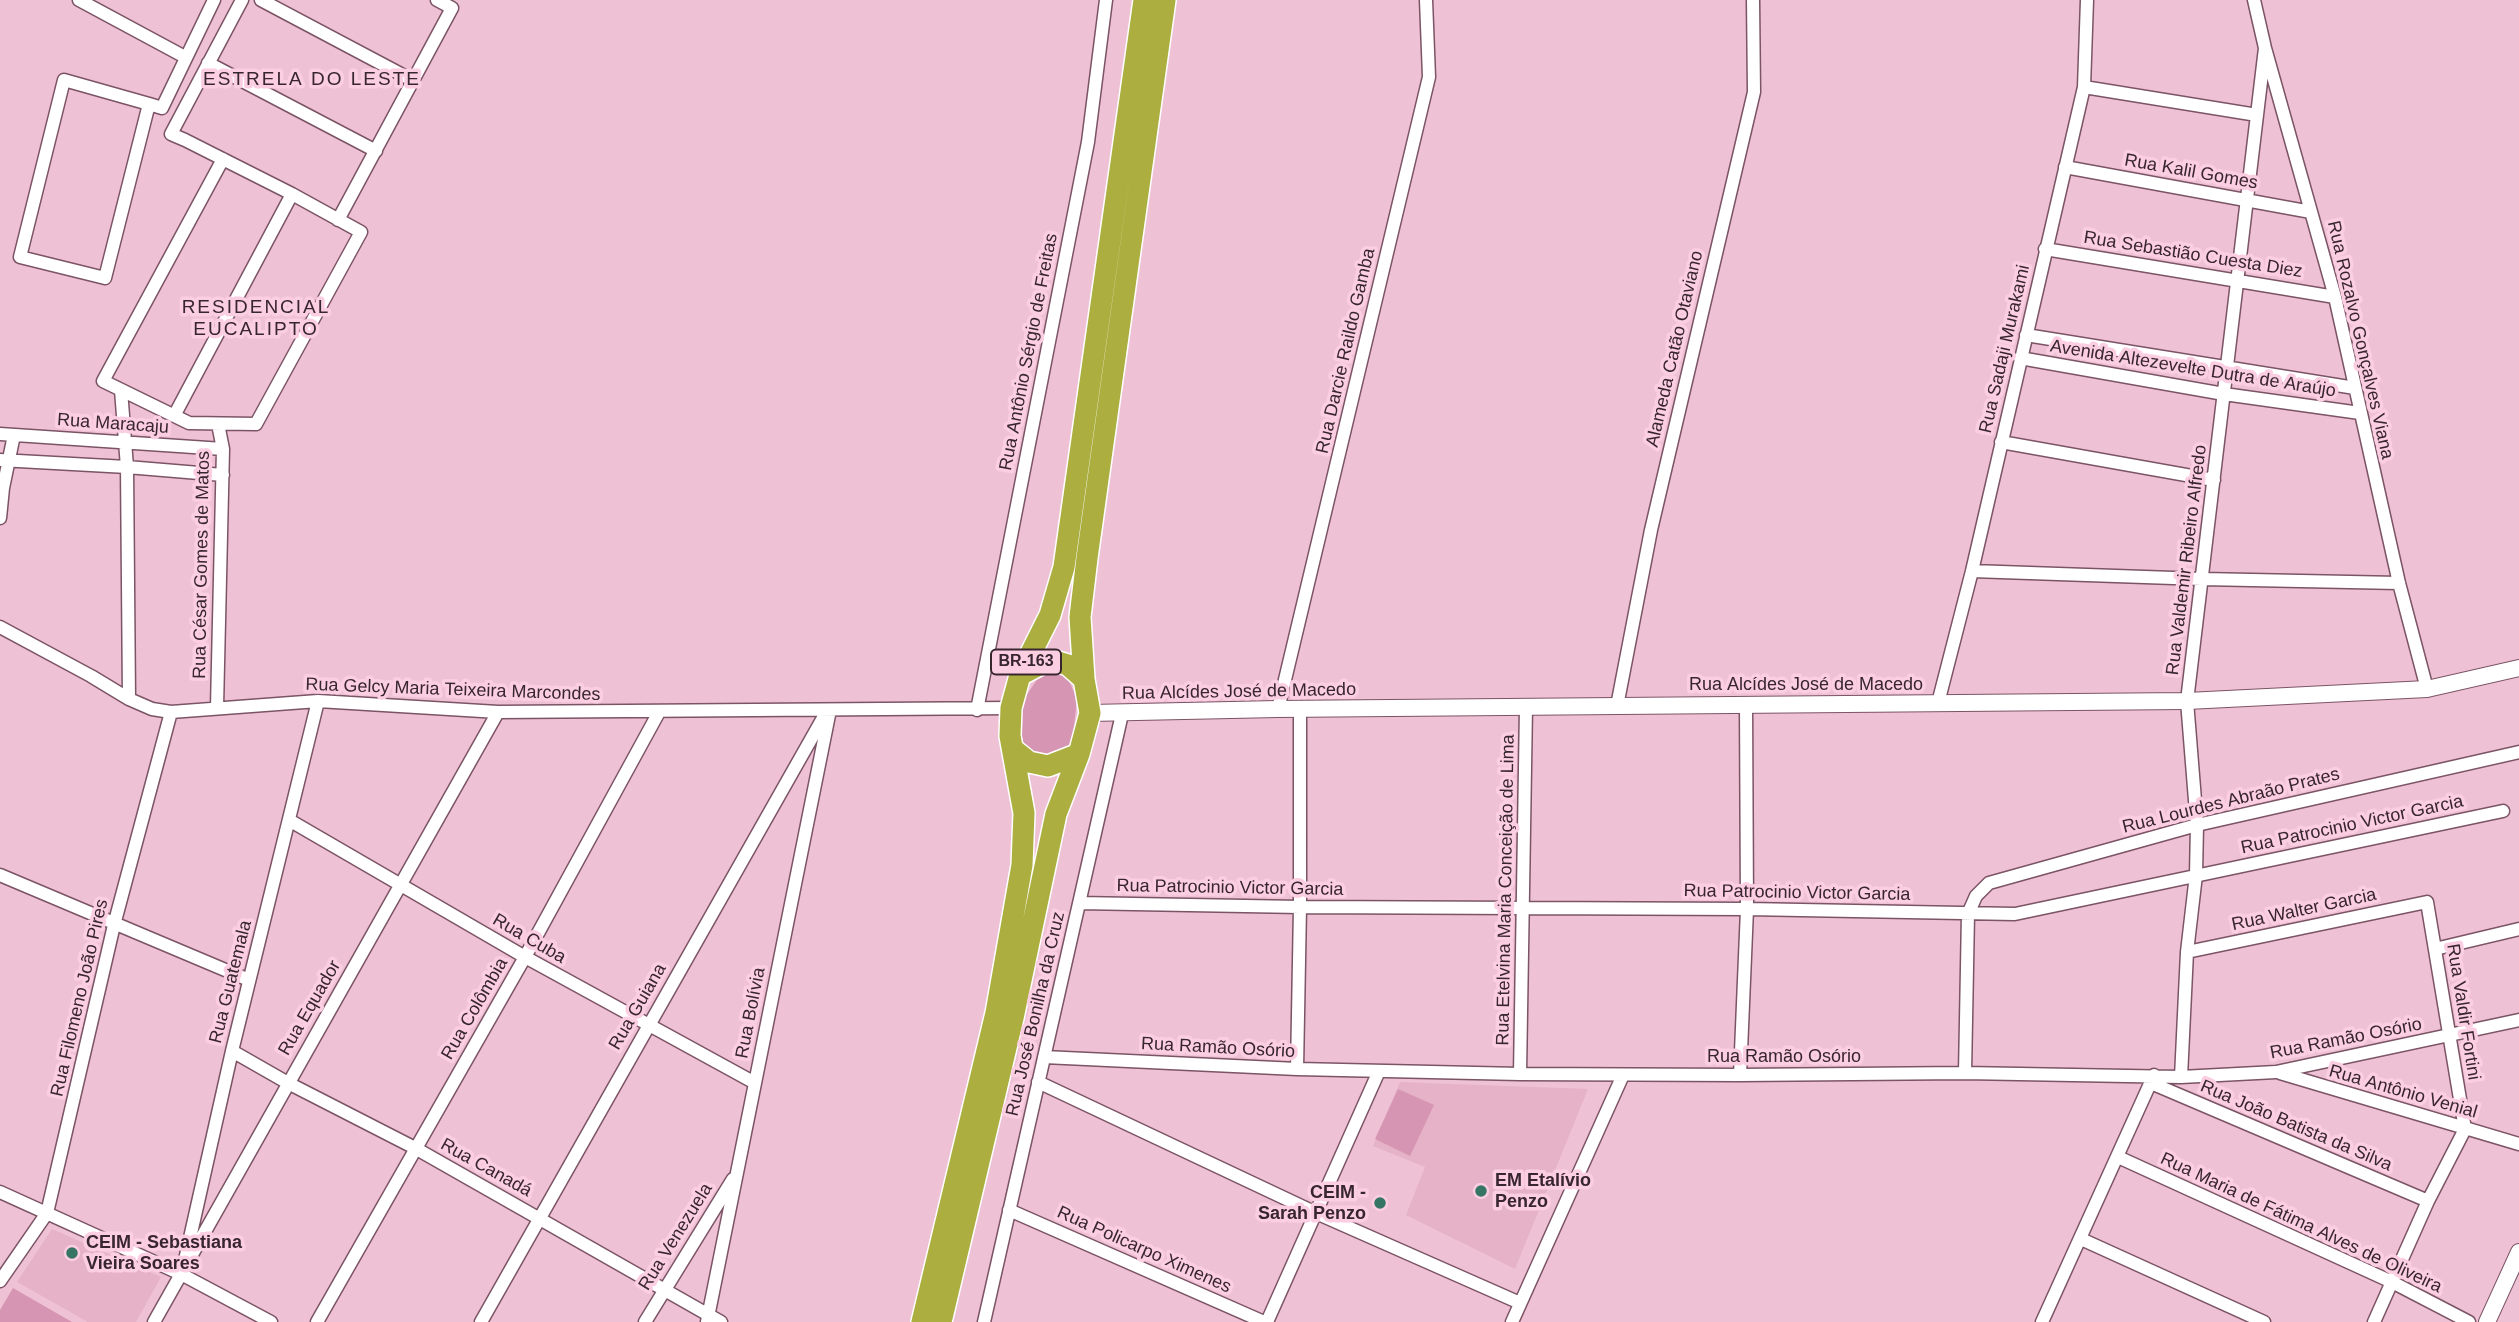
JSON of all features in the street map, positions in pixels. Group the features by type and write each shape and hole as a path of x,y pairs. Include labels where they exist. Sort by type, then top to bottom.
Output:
{"highway":[{"name":"BR-163","path":"922,1322 996,1013 1022,865 1024,813 1010,736 1010,708 1020,675 1050,615 1064,566 1144,0"},
{"name":"BR-163","path":"941,1322 1013,1018 1056,814 1079,754 1090,713 1084,679 1080,617 1165,0"},
{"path":"1020,675 1043,663 1055,661 1068,665 1084,679"},
{"path":"1014,750 1029,762 1048,766 1079,754"}],"street":[{"path":"79,0 185,57"},
{"path":"149,104 105,278 20,257 64,80 149,104 162,108 214,0"},
{"path":"223,159 103,381 189,423 256,424 360,232 292,194 223,159 170,134 242,0"},
{"path":"261,0 412,80"},
{"path":"338,220 452,8 437,0"},
{"name":"Rua Antônio Sérgio de Freitas","path":"977,710 1088,142 1106,0"},
{"name":"Rua Darcie Raildo Gamba","path":"1278,709 1429,77 1426,0"},
{"name":"Alameda Catão Otaviano","path":"1617,706 1651,530 1754,92 1753,0"},
{"name":"Rua Sadaji Murakami","path":"1938,704 1972,571 2084,87 2087,0"},
{"name":"Rua Rozalvo Gonçalves Viana","path":"2254,0 2335,297 2399,583 2427,689"},
{"name":"Rua Valdemir Ribeiro Alfredo","path":"2181,1077 2187,952 2196,876 2197,825 2188,701 2265,48"},
{"path":"208,63 376,151"},
{"path":"2084,87 2257,115"},
{"name":"Rua Kalil Gomes","path":"2065,167 2311,212"},
{"path":"174,416 292,194"},
{"name":"Rua Sebastião Cuesta Diez","path":"2045,249 2335,297"},
{"name":"Avenida Altezevelte Dutra de Araújo","path":"2026,335 2355,388"},
{"name":"Avenida Altezevelte Dutra de Araújo","path":"2020,358 2224,394 2360,413"},
{"path":"121,390 127,467 129,699"},
{"name":"Rua César Gomes de Matos","path":"217,707 223,475 223,449 218,424"},
{"name":"Rua Maracaju","path":"0,434 223,449"},
{"path":"0,518 4,460 14,435"},
{"path":"2001,442 2214,480"},
{"path":"4,460 223,475"},
{"path":"1972,571 2399,583"},
{"name":"Rua Gelcy Maria Teixeira Marcondes","path":"0,627 129,699 152,709 171,712 318,701 498,712 1010,708"},
{"name":"Rua Alcídes José de Macedo","path":"1090,713 2188,701 2427,689 2519,668"},
{"name":"Rua Guatemala","path":"181,1273 249,980 318,701"},
{"path":"1740,1076 1746,909 1746,704"},
{"name":"Rua Etelvina Maria Conceição de Lima","path":"1520,1074 1527,707"},
{"path":"1297,1069 1300,709"},
{"name":"Rua Guiana","path":"481,1322 829,711"},
{"name":"Rua Bolívia","path":"708,1318 829,711"},
{"name":"Rua Filomeno João Pires","path":"0,1281 47,1213 114,925 171,712"},
{"name":"Rua Equador","path":"154,1322 498,712"},
{"name":"Rua Colômbia","path":"317,1322 525,957 659,712"},
{"name":"Rua José Bonilha da Cruz","path":"984,1322 1122,714"},
{"name":"Rua Lourdes Abraão Prates","path":"1968,914 1976,895 1989,883 2197,825 2519,752"},
{"name":"Rua Patrocinio Victor Garcia","path":"1079,902 1300,907 1746,909 2015,914 2503,811"},
{"name":"Rua Cuba","path":"289,820 525,957 755,1083"},
{"path":"0,875 249,980"},
{"name":"Rua Walter Garcia","path":"2187,952 2427,902"},
{"name":"Rua Valdir Fortini","path":"2427,902 2465,1129"},
{"path":"1965,1073 1968,914"},
{"path":"2435,949 2519,929"},
{"name":"Rua Ramão Osório","path":"1044,1058 1297,1069 1520,1074 1740,1076 1965,1073 2152,1079 2276,1072 2519,1020"},
{"name":"Rua Canadá","path":"232,1051 415,1148 708,1318 720,1322"},
{"path":"1266,1322 1380,1071"},
{"name":"Rua Antônio Venial","path":"2276,1072 2519,1144"},
{"path":"1512,1322 1623,1075"},
{"path":"2044,1321 2152,1079"},
{"name":"Rua João Batista da Silva","path":"2152,1079 2428,1201"},
{"path":"1038,1082 1316,1213 1520,1303"},
{"path":"2374,1322 2428,1201 2465,1129"},
{"name":"Rua Maria de Fátima Alves de Oliveira","path":"2118,1157 2392,1282 2469,1322"},
{"name":"Rua Venezuela","path":"645,1322 738,1171"},
{"path":"0,1192 181,1273 271,1322"},
{"name":"Rua Policarpo Ximenes","path":"1009,1210 1266,1322"},
{"path":"2081,1239 2263,1322"},
{"path":"2487,1322 2519,1252"}],"shaded area":[{"path":"1049,671 1059,672 1067,677 1077,698 1073,737 1068,750 1061,758 1027,752 1021,736 1022,709 1026,696 1040,675"},
{"name":"EM Etalívio Penzo","path":"1400,1082 1588,1089 1515,1269 1406,1215 1425,1167 1373,1146"},
{"path":"1398,1089 1434,1105 1410,1156 1375,1139"},
{"name":"CEIM - Sebastiana Vieira Soares","path":"52,1229 161,1277 136,1322 88,1322 17,1282"},
{"path":"13,1288 72,1322 0,1322 0,1310"}],"place":[{"name":"EM Etalívio Penzo","path":"1481,1191"},
{"name":"CEIM - Sarah Penzo","path":"1380,1203"},
{"name":"CEIM - Sebastiana Vieira Soares","path":"72,1253"}],"district":[{"name":"ESTRELA DO LESTE","path":"312,80"},
{"name":"RESIDENCIAL EUCALIPTO","path":"256,319"}]}
